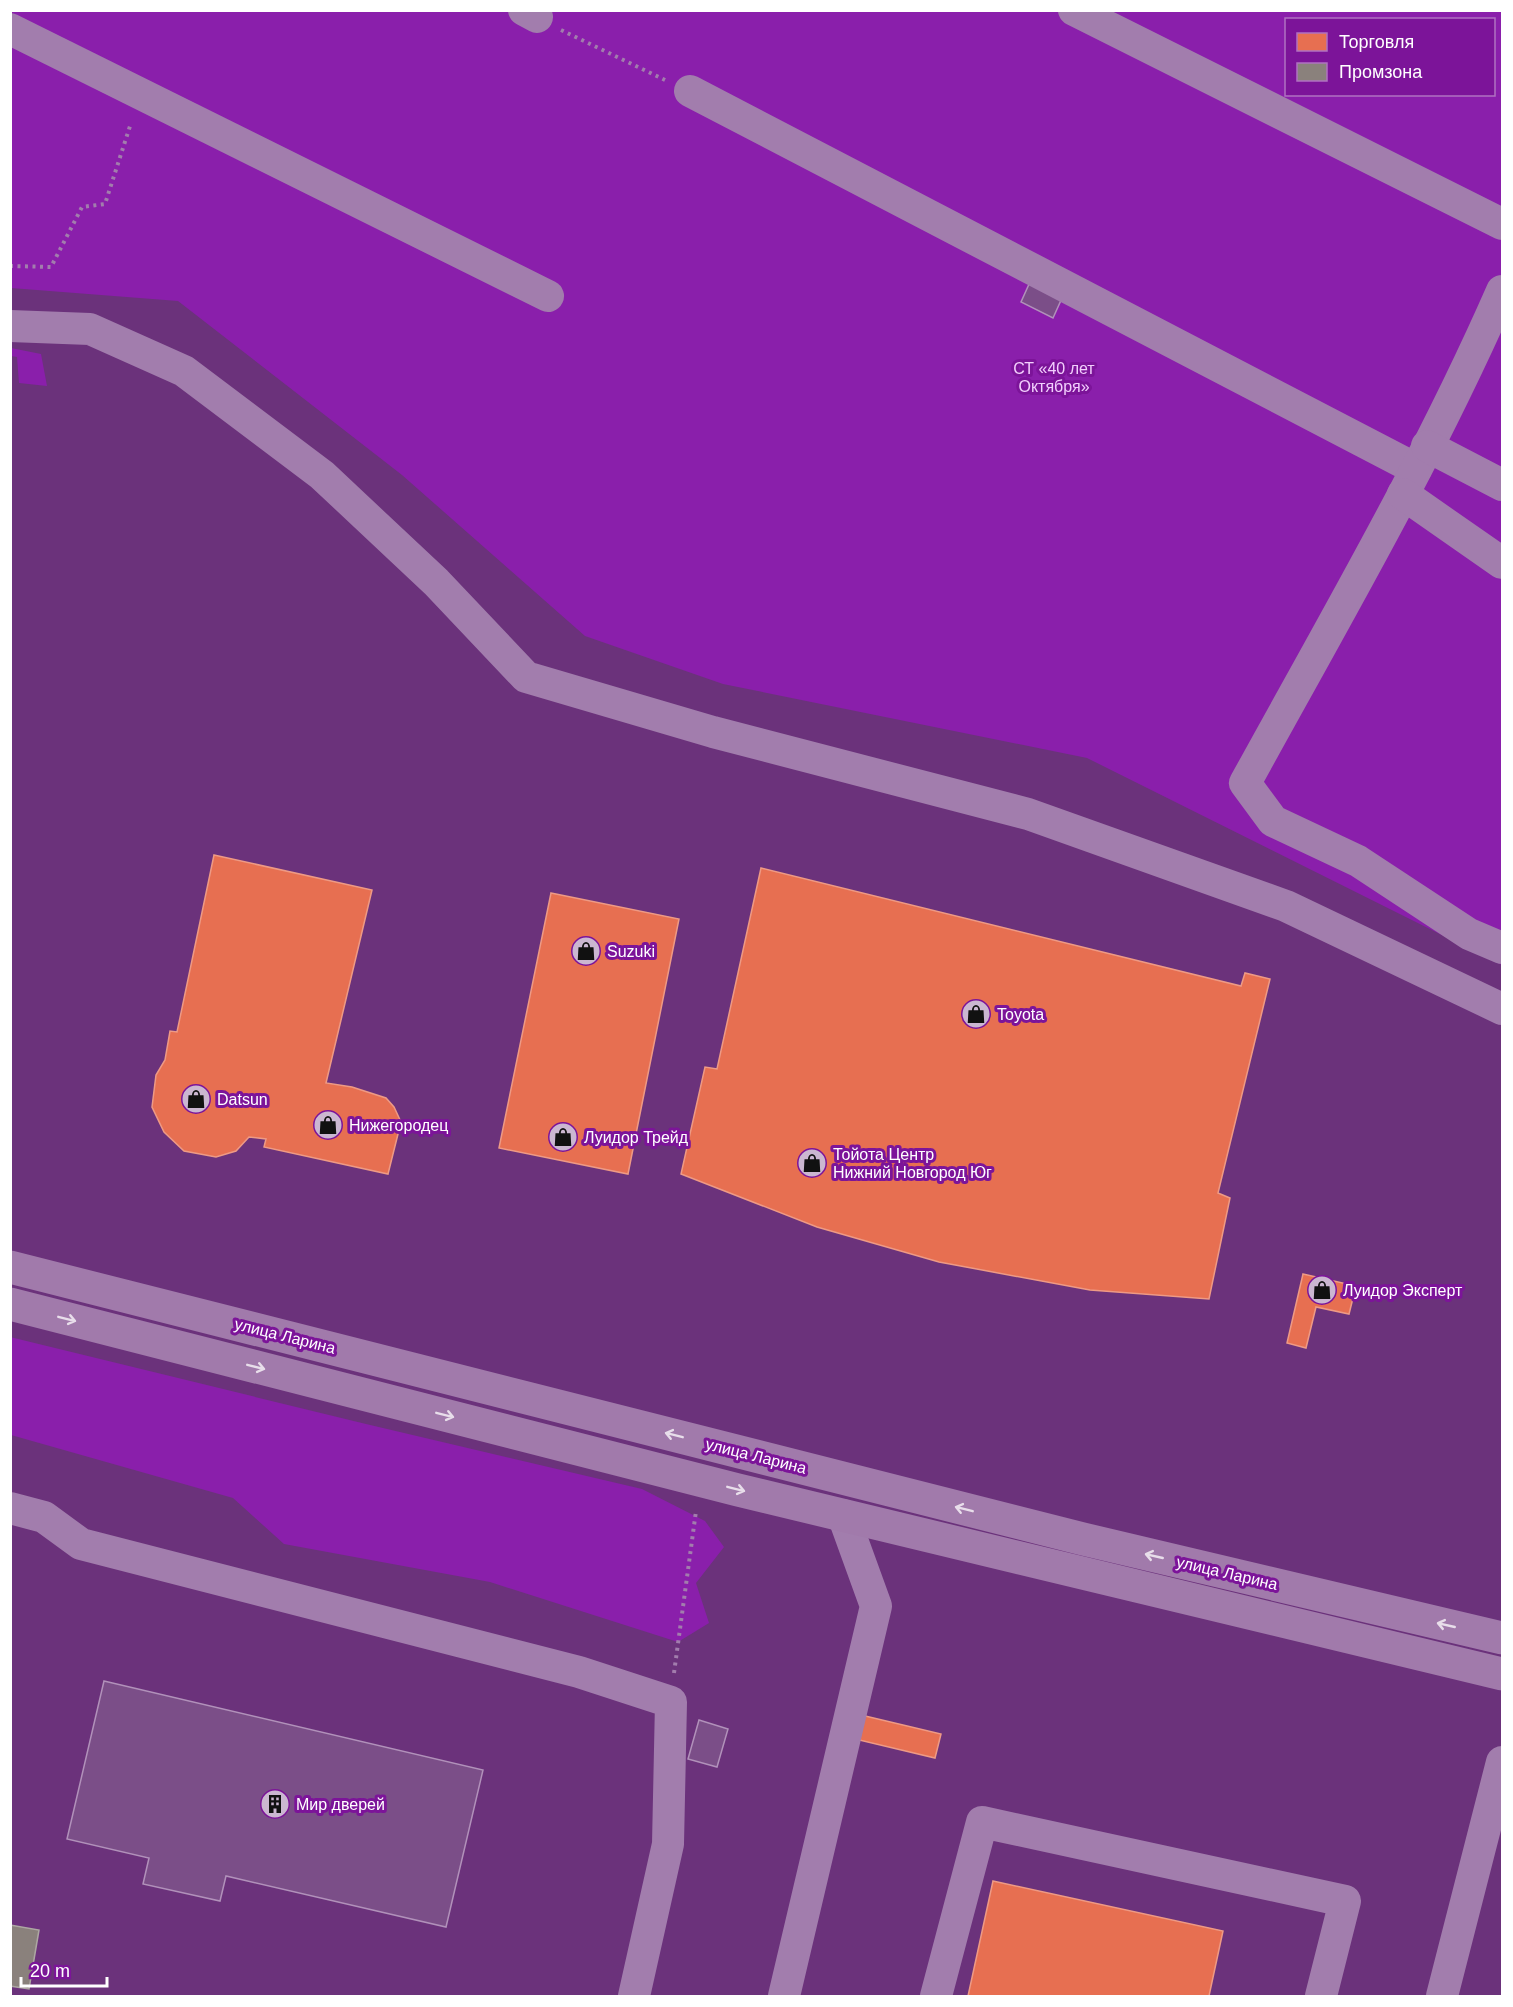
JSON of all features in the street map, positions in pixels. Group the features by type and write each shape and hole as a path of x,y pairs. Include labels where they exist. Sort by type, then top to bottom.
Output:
{"main road":[{"name":"улица Ларина","path":"10,1267 1083,1539 1503,1638"},
{"name":"улица Ларина","path":"10,1304 702,1481 1503,1674"}],"lane":[{"path":"1074,10 1503,224"},
{"path":"10,29 548,296"},
{"path":"690,91 1415,470 1503,485"},
{"path":"1503,291 1480,342 1415,470 1245,783 1273,821 1358,861 1469,934 1503,948"},
{"path":"10,326 90,329 184,370 322,475 436,582 526,677 713,732 1028,814 1286,906 1503,1009"},
{"path":"1415,470 1503,563"},
{"path":"10,1508 44,1517 81,1544 579,1672 671,1702 668,1844 634,1996"},
{"path":"784,1996 876,1606 843,1515"},
{"path":"1442,1996 1502,1767"},
{"path":"936,1996 982,1822 1345,1901 1321,1996"}],"path":[{"path":"579,39 639,69"},
{"path":"10,266 51,267 82,207 105,204 141,94"},
{"path":"671,1702 702,1481"}],"green space":[{"name":"СТ «40 лет Октября»","path":"10,11 1502,11 1502,965 1087,758 723,684 585,636 402,475 178,301 11,288"},
{"path":"11,348 41,354 47,386 19,383 17,357 11,356"},
{"path":"10,1337 642,1489 705,1521 724,1547 696,1583 709,1623 678,1642 490,1582 284,1544 233,1498 11,1435"}],"building: Торговля":[{"path":"214,855 372,890 326,1083 352,1087 386,1098 394,1107 401,1122 388,1174 264,1147 266,1139 249,1137 236,1151 216,1157 184,1151 164,1132 152,1107 156,1075 165,1060 170,1031 177,1032"},
{"path":"761,868 1241,986 1245,973 1270,979 1218,1193 1230,1198 1209,1299 1090,1290 939,1262 817,1227 681,1174 705,1067 717,1069"},
{"path":"551,893 679,919 628,1174 499,1148"},
{"path":"1303,1274 1356,1286 1349,1314 1316,1307 1306,1348 1287,1343"},
{"path":"861,1715 941,1734 935,1758 855,1739"},
{"path":"993,1881 1223,1931 1209,1996 968,1996"}],"building: Промзона":[{"path":"10,1925 39,1930 29,1989 10,1986"}],"building: Прочее":[{"path":"1030,282 1062,298 1053,318 1021,302"},
{"name":"Мир дверей","path":"104,1681 483,1770 446,1927 226,1876 220,1901 143,1884 149,1858 67,1839"},
{"path":"699,1720 728,1729 717,1767 688,1759"}],"place":[{"name":"Suzuki","path":"586,951"},
{"name":"Toyota","path":"976,1014"},
{"name":"Datsun","path":"196,1099"},
{"name":"Нижегородец","path":"328,1125"},
{"name":"Луидор Трейд","path":"563,1137"},
{"name":"Тойота Центр Нижний Новгород Юг","path":"812,1163"},
{"name":"Луидор Эксперт","path":"1322,1290"},
{"name":"Мир дверей","path":"275,1804"}]}
